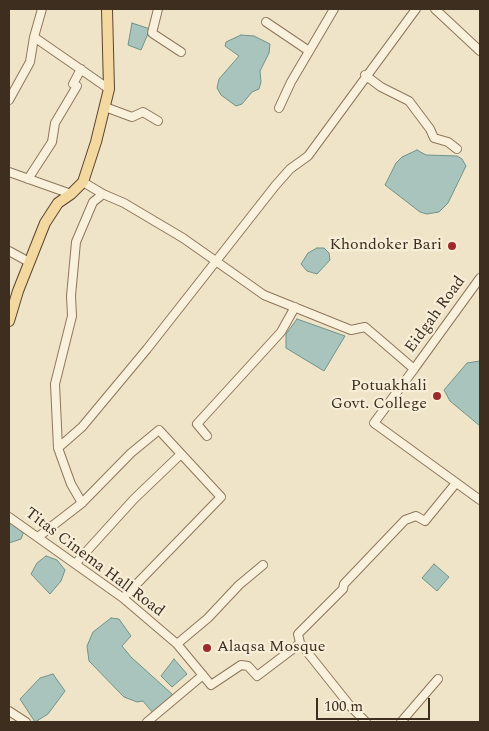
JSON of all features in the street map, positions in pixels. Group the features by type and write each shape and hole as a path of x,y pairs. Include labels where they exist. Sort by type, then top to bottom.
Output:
{"main road":[{"path":"9,321 11,304 50,214 58,203 83,182 109,89 107,9"}],"street":[{"path":"9,100 30,62 34,37 42,9"},
{"path":"158,9 152,33 181,52"},
{"path":"279,108 334,9"},
{"path":"58,448 82,427 147,349 290,168 308,156 416,9"},
{"path":"435,9 480,51"},
{"path":"266,22 309,51"},
{"path":"34,37 109,89"},
{"path":"28,179 52,142 55,123 77,86 73,84 81,69"},
{"path":"366,75 381,87 409,101 430,128 434,138 448,142 457,149"},
{"path":"105,107 132,117 143,112 158,121"},
{"path":"10,173 71,194"},
{"path":"83,182 153,220 264,295 351,330 365,328 414,369"},
{"path":"82,503 71,484 58,448 55,384 72,316 72,278 76,242 93,202 103,194"},
{"path":"9,251 29,262"},
{"name":"Eidgah Road","path":"456,483 374,423 480,278"},
{"path":"206,436 197,424 281,332 295,307"},
{"path":"38,537 82,503 131,453 160,430 221,497 123,598"},
{"path":"76,563 134,499 182,454"},
{"path":"366,722 351,707 300,643 298,634 343,589 344,584 405,520 416,516 425,521 456,483 480,500"},
{"name":"Titas Cinema Hall Road","path":"9,517 123,598 176,644 202,675"},
{"path":"176,644 263,565"},
{"path":"147,722 202,675 211,685 245,664 257,676 300,643"},
{"path":"401,722 438,679"},
{"path":"10,715 26,722"}],"water":[{"path":"132,23 150,29 141,50 128,45"},
{"path":"241,35 254,36 270,44 269,53 260,71 261,82 259,89 252,92 242,104 236,106 221,95 217,88 219,79 239,56 225,46 226,42"},
{"path":"417,150 426,155 457,156 462,159 466,166 448,203 439,212 427,214 420,212 385,185 396,163 402,157"},
{"path":"317,248 324,248 329,253 330,260 317,274 307,271 301,264 308,253"},
{"path":"297,319 345,336 324,371 286,348 286,334"},
{"path":"480,361 480,426 450,401 444,390 467,363"},
{"path":"9,522 24,531 21,539 9,543"},
{"path":"46,556 57,560 65,570 61,581 50,594 31,574 37,563"},
{"path":"434,564 449,577 437,591 422,578"},
{"path":"111,618 119,619 131,636 122,646 131,657 173,695 153,713 143,701 137,702 124,697 89,661 87,646 93,632"},
{"path":"174,659 187,674 172,687 161,676"},
{"path":"53,674 65,691 48,714 35,722 20,699 40,678"}],"place":[{"name":"Khondoker Bari","path":"452,246"},
{"name":"Potuakhali Govt. College","path":"437,396"},
{"name":"Alaqsa Mosque","path":"207,648"}]}
